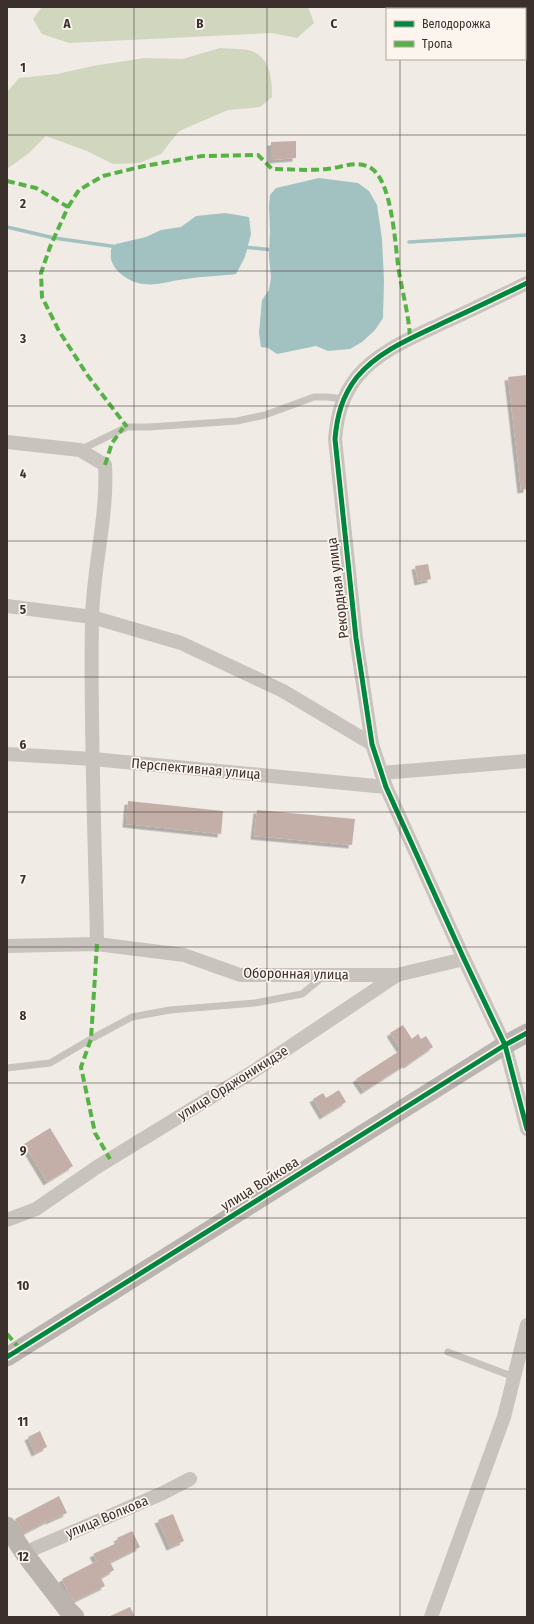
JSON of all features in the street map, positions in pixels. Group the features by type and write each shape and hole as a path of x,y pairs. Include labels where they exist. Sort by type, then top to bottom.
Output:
{"street":[{"name":"Рекордная улица","path":"527,284 410,338 388,351 367,367 358,376 343,399 338,414 335,439 356,638 372,744 386,787 464,959 505,1045 527,1128"},
{"path":"7,442 80,450 105,465 105,500 92,617 97,944"},
{"path":"7,606 92,617 145,631 182,643 283,691 372,744"},
{"name":"Перспективная улица","path":"7,754 93,759 386,787"},
{"path":"381,773 527,761"},
{"name":"Оборонная улица","path":"7,946 97,944 184,955 240,975 397,975"},
{"name":"улица Орджоникидзе","path":"7,1220 36,1209 97,1167 254,1071 397,975 464,959"},
{"name":"улица Войкова","path":"7,1357 505,1045 527,1033"},
{"path":"431,1617 504,1417 527,1325"},
{"name":"улица Волкова","path":"24,1553 162,1493 190,1479"},
{"path":"7,1526 24,1553 67,1609 75,1617"}],"lane":[{"path":"80,450 127,427 237,421 266,415 314,397 327,396 343,399"},
{"path":"7,1068 50,1063 132,1017 170,1010 255,1004 302,994 326,975"},
{"path":"448,1352 514,1378"}],"green space":[{"path":"42,7 308,7 314,23 297,38 272,33 69,43 42,34 33,19"},
{"path":"220,48 247,50 260,56 267,66 271,78 272,97 260,107 228,110 179,131 161,154 139,163 113,164 87,151 46,136 29,153 7,169 7,92 19,78 57,74 93,66 144,58 182,59"}],"water":[{"path":"319,178 358,183 369,191 377,205 382,239 384,280 383,318 375,330 362,342 350,349 328,351 316,346 277,354 268,348 261,347 259,333 262,300 269,290 271,278 269,256 270,195 276,188"},
{"path":"225,213 249,217 251,234 245,257 236,274 144,284 129,280 120,274 112,262 111,249 116,244 146,237 161,230 181,227 196,216"}],"building":[{"path":"296,141 296,158 271,160 271,142"},
{"path":"527,375 527,489 521,490 508,377"},
{"path":"428,564 431,579 418,582 415,566"},
{"path":"128,801 223,811 221,834 126,824"},
{"path":"257,810 355,819 352,845 254,836"},
{"path":"403,1025 412,1039 418,1034 421,1039 426,1036 433,1047 364,1091 356,1079 401,1050 390,1033"},
{"path":"339,1090 346,1102 323,1116 313,1099 323,1093 326,1098"},
{"path":"50,1128 73,1166 47,1182 24,1144"},
{"path":"40,1431 47,1447 35,1453 28,1437"},
{"path":"59,1496 67,1513 49,1520 24,1533 15,1519"},
{"path":"173,1514 184,1541 170,1547 158,1520"},
{"path":"132,1531 140,1547 110,1562 114,1570 101,1578 105,1586 74,1601 68,1593 62,1579 97,1561 93,1554 119,1542 117,1538"},
{"path":"130,1607 135,1617 108,1617"}],"waterway":[{"path":"7,227 54,238 118,247"},
{"path":"409,242 527,235"},
{"path":"243,247 273,250"}],"marked path":[{"path":"68,207 79,190 103,176 144,166 202,156 258,155 272,169 320,170 353,164 364,165 369,167 377,174 388,199 392,215 399,272 410,338"},
{"path":"7,181 36,188 68,207 50,247 41,273 42,297 59,331 88,376 127,427"},
{"path":"105,465 112,443 123,428"},
{"path":"97,944 91,1039 81,1067 95,1133 110,1159"},
{"path":"7,1334 20,1349"}],"cycle path":[{"path":"527,283 399,344 366,367 352,384 344,399 337,422 335,439 356,638 372,744 386,787 464,959 505,1045 527,1129"},
{"path":"7,1357 505,1045 527,1033"}]}
